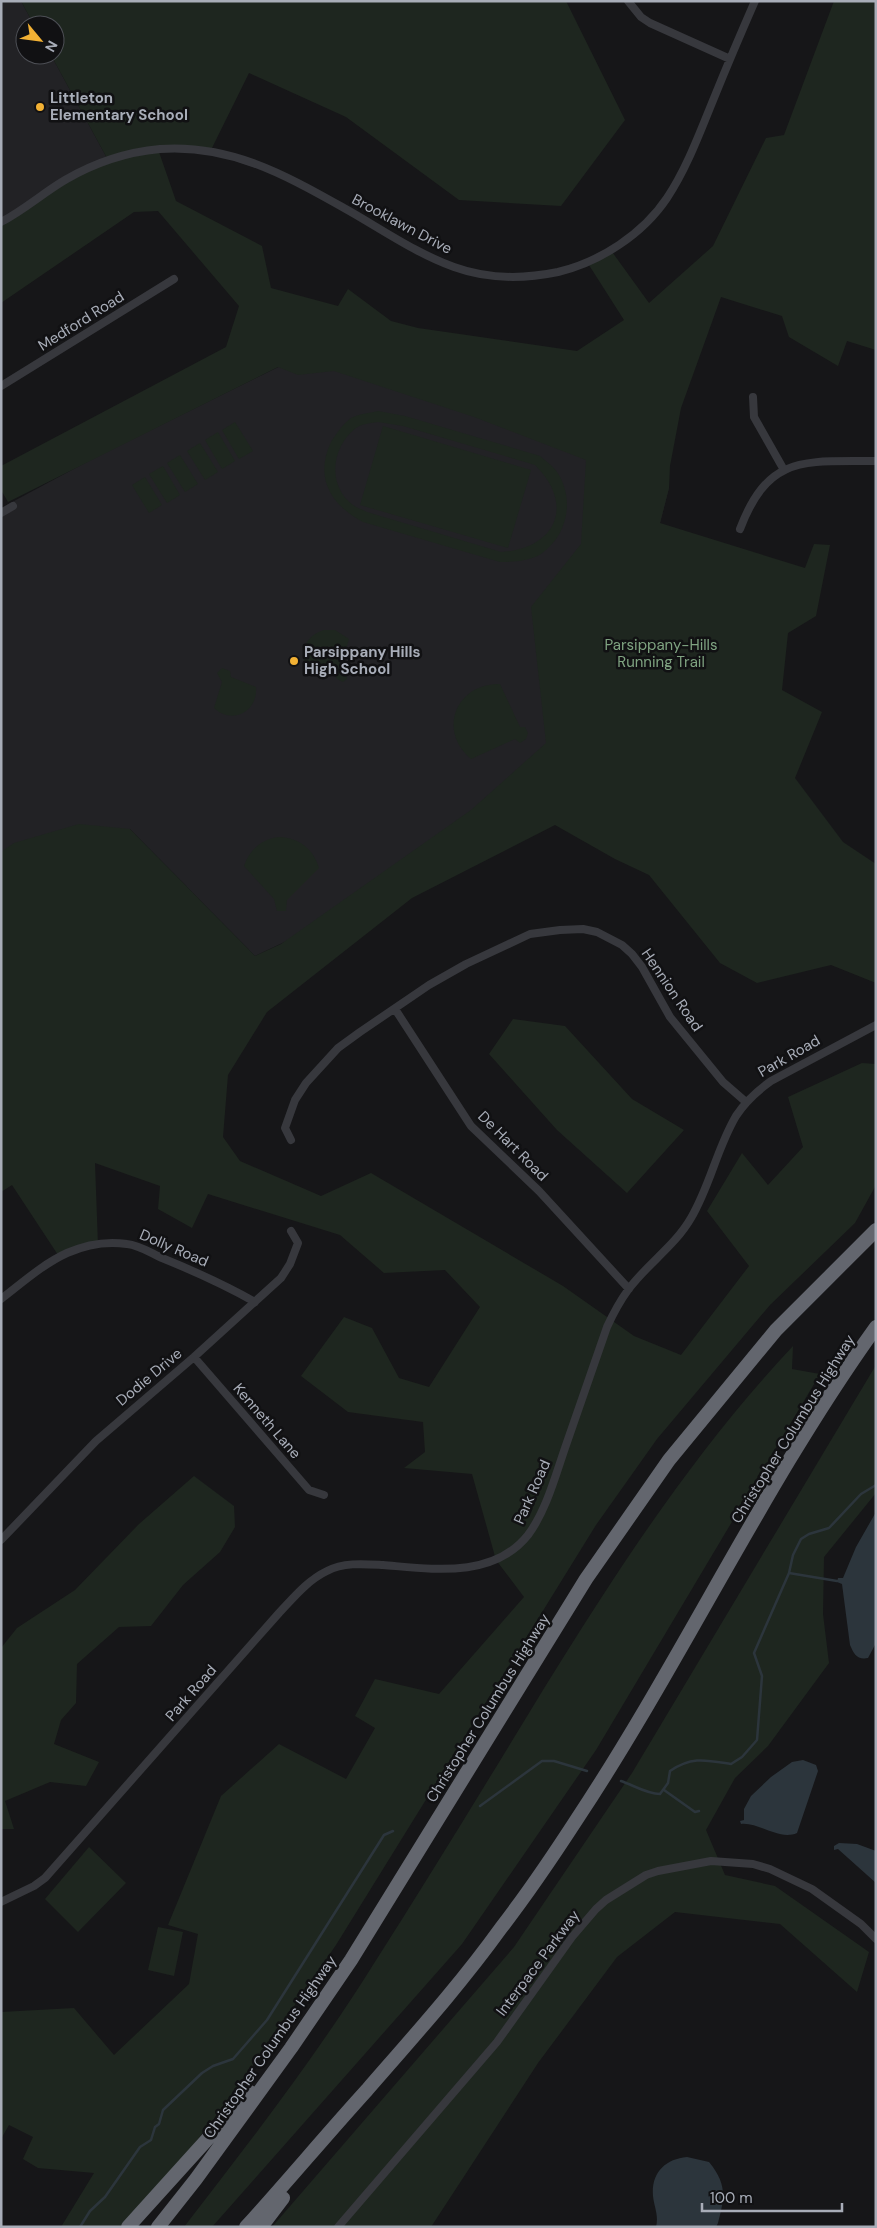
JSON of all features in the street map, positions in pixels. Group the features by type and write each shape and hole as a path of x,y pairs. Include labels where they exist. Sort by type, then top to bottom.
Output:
{"highway":[{"name":"Christopher Columbus Highway","path":"158,2227 196,2179 292,2048 383,1910 586,1579 669,1460 776,1330 876,1230"},
{"name":"Christopher Columbus Highway","path":"246,2227 415,2036 500,1930 579,1817 663,1682 811,1425 850,1362 876,1327"},
{"path":"128,2227 292,2048"},
{"path":"261,2227 366,2090"}],"street":[{"path":"628,1 641,17 650,24 730,59"},
{"name":"Brooklawn Drive","path":"1,222 21,212 64,180 109,159 161,149 204,150 244,158 266,167 431,257 455,268 498,276 517,277 552,273 583,264 608,251 637,230 660,207 677,181 697,140 755,1"},
{"name":"Medford Road","path":"1,386 174,279"},
{"path":"753,397 754,417 784,470"},
{"path":"740,529 754,497 774,476 784,470 814,462 876,461"},
{"path":"1,514 13,506"},
{"name":"Hennion Road","path":"291,1140 285,1128 295,1100 306,1083 338,1048 429,985 466,964 530,934 560,930 583,929 598,932 622,945 632,954 642,967 670,1017 722,1082 746,1102"},
{"name":"De Hart Road","path":"395,1009 471,1126 539,1191 629,1289"},
{"name":"Park Road","path":"1,1902 34,1886 45,1878 279,1613 312,1580 327,1570 350,1564 435,1569 475,1566 503,1555 519,1544 528,1534 547,1497 607,1327 629,1289 678,1236 691,1219 704,1195 736,1116 746,1102 771,1081 876,1025"},
{"name":"Dodie Drive","path":"1,1540 96,1440 281,1278 290,1264 298,1243 291,1231"},
{"name":"Dolly Road","path":"1,1299 68,1253 95,1244 109,1243 128,1244 142,1249 211,1278 255,1302"},
{"name":"Kenneth Lane","path":"194,1356 308,1490 324,1495"},
{"name":"Interpace Parkway","path":"338,2227 497,2042 572,1937 596,1909 606,1900 646,1875 711,1861 732,1861 761,1866 798,1881 812,1889 861,1924 876,1939"}],"shaded area":[{"name":"Littleton Elementary School","path":"1,1 21,1 29,15 15,15 15,65 56,65 108,160 1,220"},
{"name":"Parsippany Hills High School","path":"313,350 631,446 669,488 660,523 552,799 444,866 255,956 130,829 1,863 1,508 96,457"},
{"path":"876,1512 876,1643 868,1658 861,1658 856,1656 850,1645 842,1584 837,1582 838,1578 843,1578 856,1547"},
{"path":"803,1760 816,1765 818,1771 797,1833 783,1835 748,1824 741,1824 740,1821 744,1820 744,1809 751,1796 771,1777 792,1762"},
{"path":"839,1843 857,1844 876,1851 876,1883 838,1849 834,1850 834,1846"},
{"path":"687,2157 709,2162 719,2177 722,2184 723,2198 718,2223 716,2227 656,2227 657,2219 653,2196 654,2180 666,2164 679,2158"}],"green space":[{"name":"Parsippany-Hills Running Trail","path":"21,1 566,1 625,120 561,206 459,200 346,117 249,73 210,152 159,152 176,201 262,246 271,288 338,306 348,289 391,321 418,328 577,351 624,320 587,262 610,249 649,303 713,246 766,138 784,135 834,1 876,1 876,350 847,341 838,366 789,337 782,316 721,297 681,408 670,466 669,488 660,523 805,568 814,544 830,545 816,616 788,633 782,690 822,712 795,778 843,842 876,864 876,983 831,965 757,983 720,963 649,875 615,859 555,825 412,898 267,1012 228,1075 223,1137 240,1161 321,1196 371,1173 563,1286 634,1336 681,1355 749,1266 707,1211 742,1153 768,1185 803,1147 788,1097 862,1063 876,1064 876,1185 855,1223 770,1305 657,1439 596,1525 336,1945 231,2098 127,2227 61,2227 94,2173 38,2168 23,2159 33,2137 9,2125 1,2139 1,2012 74,2008 114,2055 189,1984 198,1934 168,1925 221,1796 279,1744 346,1779 375,1728 355,1716 375,1679 439,1694 524,1597 496,1560 472,1474 404,1468 425,1452 423,1422 348,1412 301,1376 344,1317 372,1328 399,1378 429,1387 480,1307 445,1270 384,1273 340,1235 208,1194 192,1228 158,1209 160,1186 95,1163 98,1245 60,1258 12,1185 1,1192 1,852 14,843 79,824 130,829 255,956 281,944 471,810 546,743 531,607 581,544 586,460 474,417 334,371 298,375 278,367 8,502 1,490 1,466 226,347 239,306 158,211 134,212 1,303 1,220 108,160 56,65 65,65 65,15 29,15"},
{"path":"378,411 405,416 540,456 557,472 563,482 566,494 566,516 563,527 557,537 550,546 537,556 521,561 500,562 363,522 352,515 334,499 329,489 325,479 326,455 331,442 348,420 357,415","holes":["378,422 403,426 535,465 547,480 554,495 557,509 554,522 547,533 536,543 520,549 501,552 367,512 353,505 339,488 336,477 335,467 341,445 356,428 363,425"]},
{"path":"235,422 253,451 239,459 222,430"},
{"path":"383,426 531,470 508,548 360,505"},
{"path":"218,432 235,461 222,469 205,440"},
{"path":"200,443 218,472 205,480 187,451"},
{"path":"180,455 198,484 185,492 167,463"},
{"path":"163,466 180,495 167,503 149,474"},
{"path":"145,477 162,505 149,513 132,485"},
{"path":"324,630 335,630 349,639 341,666 346,672 347,679 343,682 337,679 332,671 305,665 303,653 306,643 313,635"},
{"path":"222,668 230,671 231,677 256,687 256,696 253,703 242,713 228,715 214,708 222,682 217,673"},
{"path":"500,684 520,727 525,727 528,733 526,739 520,743 515,739 471,759 461,748 455,735 456,711 472,691 485,686"},
{"path":"279,837 293,839 304,845 313,855 319,868 287,900 286,911 277,911 274,899 244,866 257,846 267,840"},
{"path":"513,1019 565,1026 632,1099 684,1130 627,1193 557,1130 489,1054"},
{"path":"793,1346 792,1369 820,1374 596,1750 462,1944 212,2227 184,2227 282,2098 351,1999 629,1555 723,1427"},
{"path":"876,1365 876,1493 824,1557 823,1614 829,1663 768,1746 735,1778 706,1830 725,1875 775,1886 869,1952 857,1992 780,1924 675,1912 617,1957 538,2063 431,2227 272,2227 514,1947 632,1773"},
{"path":"194,1476 234,1506 235,1527 220,1552 183,1585 151,1626 119,1627 77,1664 76,1703 61,1720 54,1744 99,1762 86,1786 50,1782 5,1801 14,1829 1,1829 1,1648 17,1628 75,1590 139,1524"},
{"path":"89,1847 126,1883 78,1932 45,1899"},
{"path":"158,1927 183,1932 174,1976 148,1970"}],"waterway":[{"path":"621,1781 645,1791 660,1794 668,1783 670,1771 678,1766 699,1760 731,1764 742,1757 757,1740 762,1676 754,1653 789,1573 793,1555 801,1539 809,1534 829,1528 861,1494 876,1485"},
{"path":"789,1573 837,1581"},
{"path":"480,1806 542,1761 554,1761 587,1771"},
{"path":"664,1790 695,1812 699,1811"},
{"path":"80,2227 90,2211 105,2197 140,2147 151,2140 163,2110 202,2073 213,2066 233,2059 267,2020 384,1835 393,1831"}],"place":[{"name":"Littleton Elementary School","path":"40,107"},
{"name":"Parsippany Hills High School","path":"294,661"}]}
